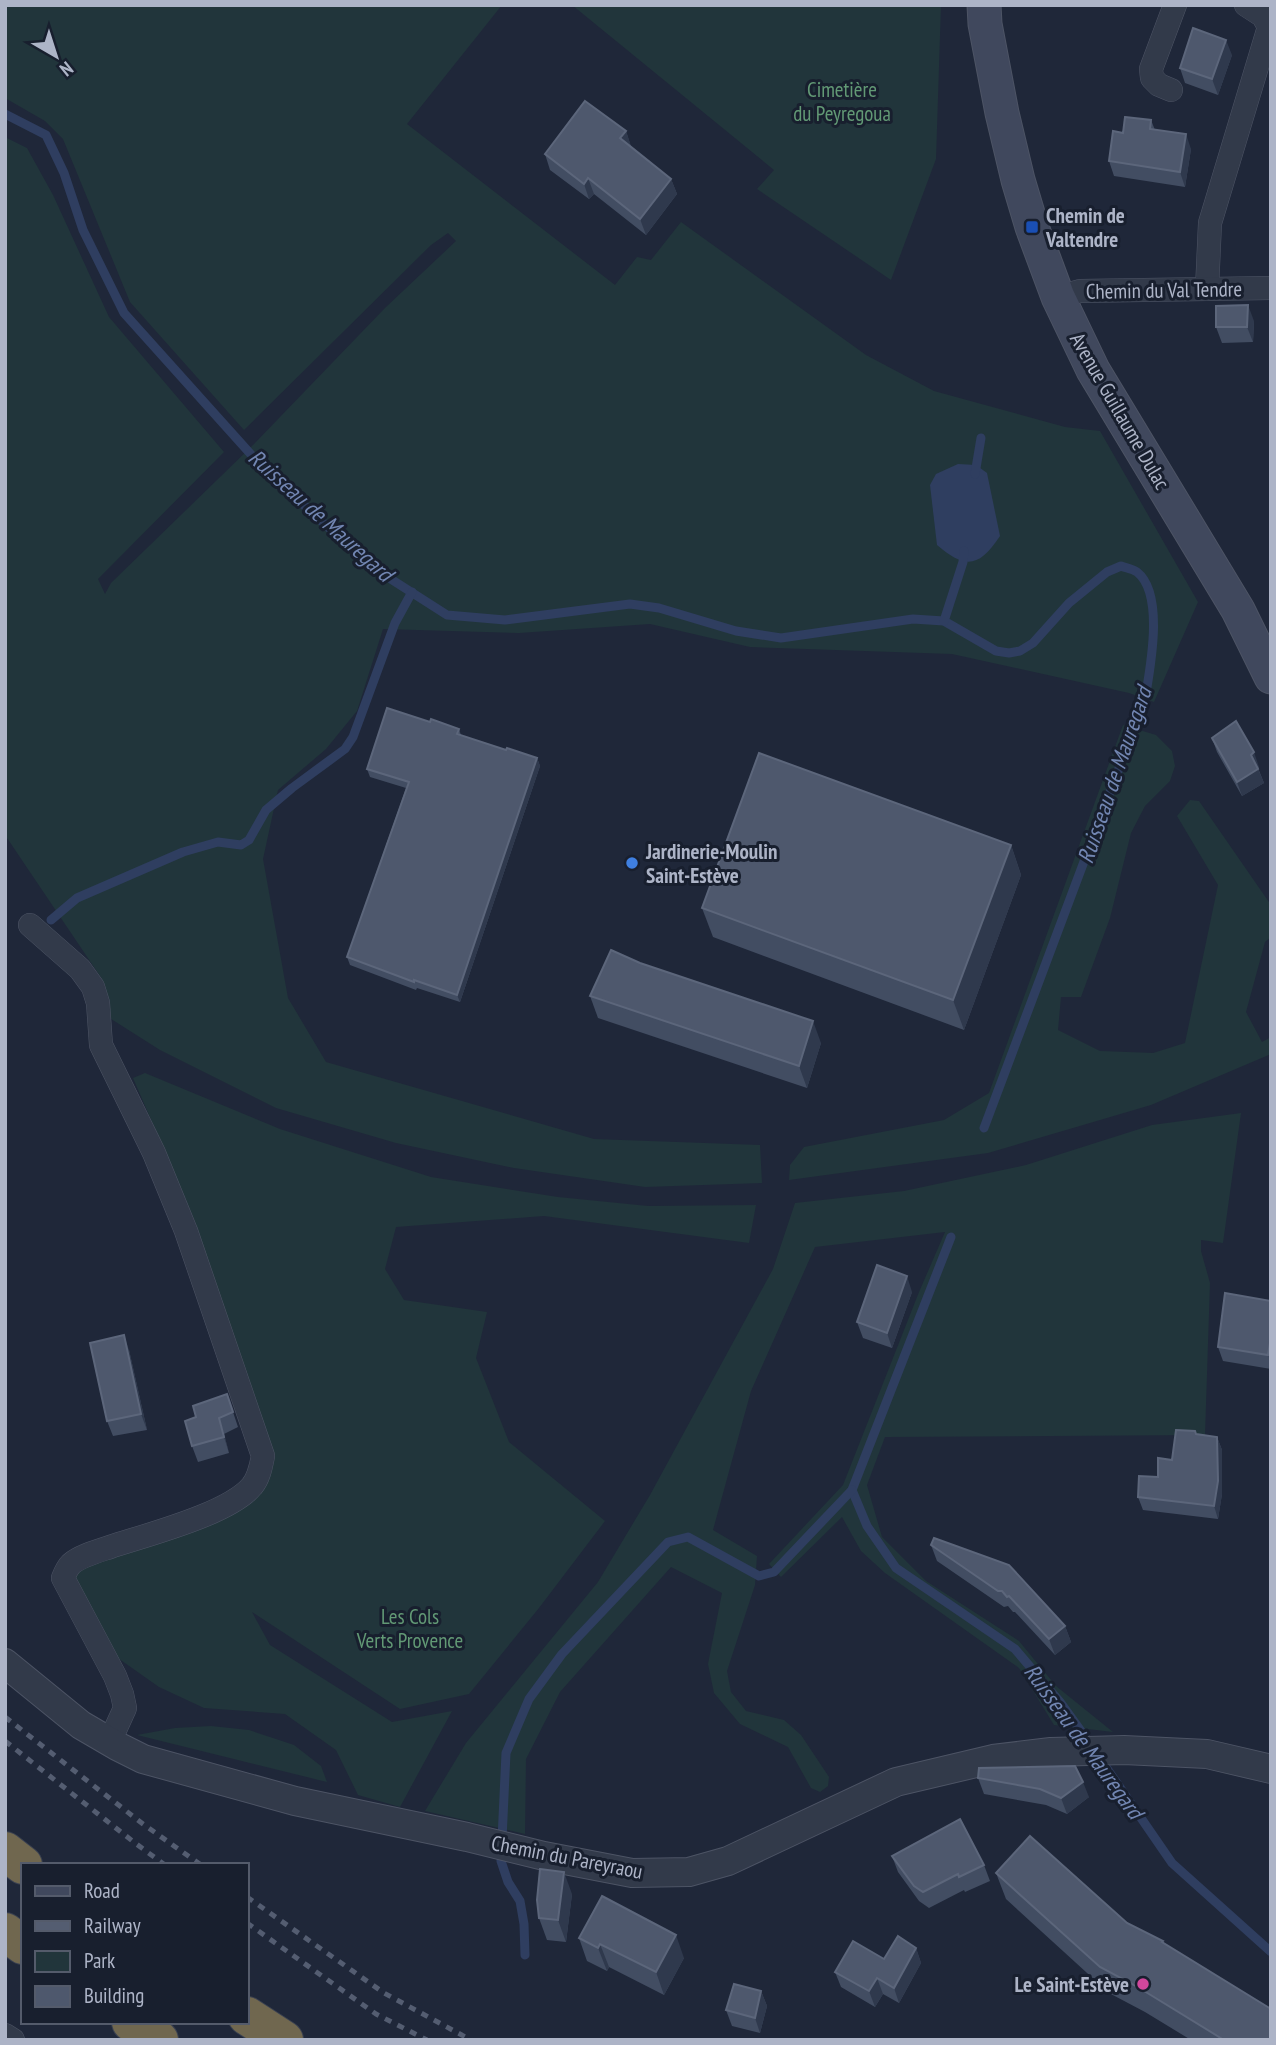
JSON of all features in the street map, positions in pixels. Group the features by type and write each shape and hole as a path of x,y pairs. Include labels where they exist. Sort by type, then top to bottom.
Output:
{"highway":[{"path":"5,1851 21,1863"},
{"path":"5,1932 21,1944"},
{"path":"248,2017 284,2040"},
{"path":"134,2024 159,2040"}],"main road":[{"name":"Avenue Guillaume Dulac","path":"984,5 997,88 1018,180 1058,297 1093,370 1238,610 1271,677"}],"street":[{"path":"1171,90 1159,85 1152,78 1151,69 1175,5"},
{"path":"1207,289 1210,223 1269,27 1263,16 1246,5"},
{"name":"Chemin du Val Tendre","path":"1058,297 1080,291 1271,288"},
{"path":"30,925 80,969 93,987 98,1003 101,1045 155,1153 186,1231 263,1456 255,1481 230,1504 201,1517 103,1549 72,1563 66,1571 64,1578 122,1694 125,1708 110,1741"},
{"name":"Chemin du Pareyraou","path":"5,1663 81,1725 144,1759 295,1801 632,1873 689,1872 728,1861 896,1782 993,1759 1051,1752 1124,1750 1207,1754 1271,1769"},
{"path":"5,2035 13,2040"}],"green space":[{"path":"5,5 502,5 407,124 615,285 637,257 651,260 681,222 866,355 934,391 1065,427 1100,431 1198,602 1154,702 1129,693 952,654 750,647 650,624 519,633 383,629 357,711 326,749 278,790 263,859 288,998 326,1062 594,1139 760,1145 762,1183 645,1187 514,1168 396,1143 276,1108 160,1050 108,1017 102,979 5,835 5,137 27,148 53,195 109,317 224,452 98,579 105,594 111,583 253,445 385,308 456,241 448,233 431,245 244,430 130,302 63,139 45,121 5,98"},
{"name":"Cimetière du Peyregoua","path":"572,5 941,5 936,159 891,280 757,189 774,170"},
{"path":"1123,725 1156,735 1172,751 1175,766 1170,781 1145,806 1131,833 1110,918 1081,997 1061,997 1058,1030 1100,1051 1153,1053 1185,1043 1218,885 1177,816 1190,800 1199,801 1271,905 1271,937 1265,942 1246,1012 1262,1042 1271,1037 1271,1054 1151,1105 988,1153 789,1180 790,1165 804,1147 944,1120 989,1093"},
{"name":"Les Cols Verts Provence","path":"145,1073 280,1129 431,1177 558,1197 648,1206 756,1205 749,1243 544,1216 396,1227 385,1269 404,1300 487,1312 476,1358 509,1442 605,1521 469,1694 400,1709 252,1612 270,1645 392,1722 452,1711 400,1807 358,1795 336,1750 285,1714 204,1708 159,1687 115,1656 74,1580 80,1566 239,1509 271,1461 196,1224 133,1078"},
{"path":"1241,1113 1223,1243 1201,1240 1201,1251 1210,1283 1205,1435 885,1437 867,1485 882,1537 926,1581 1019,1641 1056,1686 1113,1732 1054,1725 1019,1668 885,1573 861,1551 842,1517 781,1577 769,1564 843,1485 945,1232 815,1247 751,1391 713,1530 757,1556 755,1585 727,1671 731,1692 746,1711 784,1720 801,1735 829,1777 828,1786 820,1792 811,1788 788,1747 740,1724 714,1693 708,1664 722,1593 671,1567 560,1692 526,1759 525,1834 425,1811 466,1743 598,1582 650,1495 773,1269 795,1203 904,1191 1026,1165 1152,1125"},
{"path":"211,1726 249,1730 294,1745 321,1766 327,1782 137,1735 175,1728"}],"water":[{"path":"958,464 976,465 987,473 1000,536 985,554 971,562 956,558 937,545 930,485 936,474"}],"building":[{"path":"1193,28 1226,40 1212,79 1180,68"},
{"path":"585,101 626,131 620,138 671,179 640,219 588,178 584,184 545,154"},
{"path":"1125,117 1151,120 1150,129 1186,134 1180,172 1109,161 1113,131 1123,133"},
{"path":"1248,305 1247,327 1216,327 1216,306"},
{"path":"387,708 430,722 431,719 459,729 457,734 537,758 457,995 347,957 409,782 367,769"},
{"path":"1236,721 1254,752 1251,755 1258,769 1237,782 1212,738"},
{"path":"759,753 1011,845 953,1000 702,908"},
{"path":"611,950 640,963 813,1021 799,1066 590,996"},
{"path":"877,1265 907,1276 887,1333 857,1322"},
{"path":"1225,1293 1271,1301 1268,1355 1218,1347"},
{"path":"124,1335 141,1414 107,1421 90,1343"},
{"path":"227,1394 233,1412 219,1418 224,1437 192,1446 185,1421 196,1417 193,1406"},
{"path":"1176,1430 1195,1431 1196,1434 1217,1437 1218,1481 1214,1506 1138,1497 1139,1476 1158,1477 1158,1458 1172,1460"},
{"path":"934,1538 1009,1565 1065,1626 1049,1639 1009,1596 931,1545"},
{"path":"1075,1766 1083,1782 1061,1798 1040,1789 978,1778 979,1768"},
{"path":"960,1819 984,1865 959,1877 958,1874 923,1892 914,1886 892,1856"},
{"path":"1030,1836 1127,1923 1163,1941 1271,2009 1271,2040 1224,2040 1100,1967 996,1873"},
{"path":"540,1869 564,1872 558,1920 539,1918 537,1900"},
{"path":"602,1896 676,1935 656,1972 600,1944 598,1948 579,1938"},
{"path":"898,1936 916,1948 894,1988 877,1978 869,1991 835,1972 853,1941 884,1959"},
{"path":"734,1984 761,1991 755,2018 726,2010"}],"waterway":[{"name":"Ruisseau de Mauregard","path":"5,114 46,135 64,173 83,230 124,313 264,469 372,567 447,615 505,620 630,604 659,608 736,631 781,638 913,619 944,621 996,651 1009,653 1020,651 1033,643 1069,603 1107,572 1121,566 1137,572 1146,583 1153,614 1152,651 1145,699 984,1128"},
{"path":"975,474 981,438"},
{"path":"944,621 964,551"},
{"path":"51,920 77,898 183,852 218,842 241,845 249,840 266,810 345,749 353,737 395,623 412,592"},
{"name":"Ruisseau de Mauregard","path":"951,1237 852,1490 867,1526 896,1568 1015,1649 1060,1702 1091,1745"},
{"path":"525,1955 520,1901 508,1882 501,1861 506,1753 529,1699 562,1654 668,1542 688,1537 759,1576 774,1572 852,1490"},
{"name":"Ruisseau de Mauregard","path":"1099,1757 1172,1863 1271,1952"}],"railway":[{"path":"5,1717 143,1824 198,1863"},
{"path":"5,1741 162,1863"},
{"path":"248,1898 384,1993 471,2040"},
{"path":"248,1924 376,2014 427,2040"}],"place":[{"name":"Chemin de Valtendre","path":"1032,227"},
{"name":"Jardinerie-Moulin Saint-Estève","path":"632,863"},
{"name":"Le Saint-Estève","path":"1143,1984"}]}
